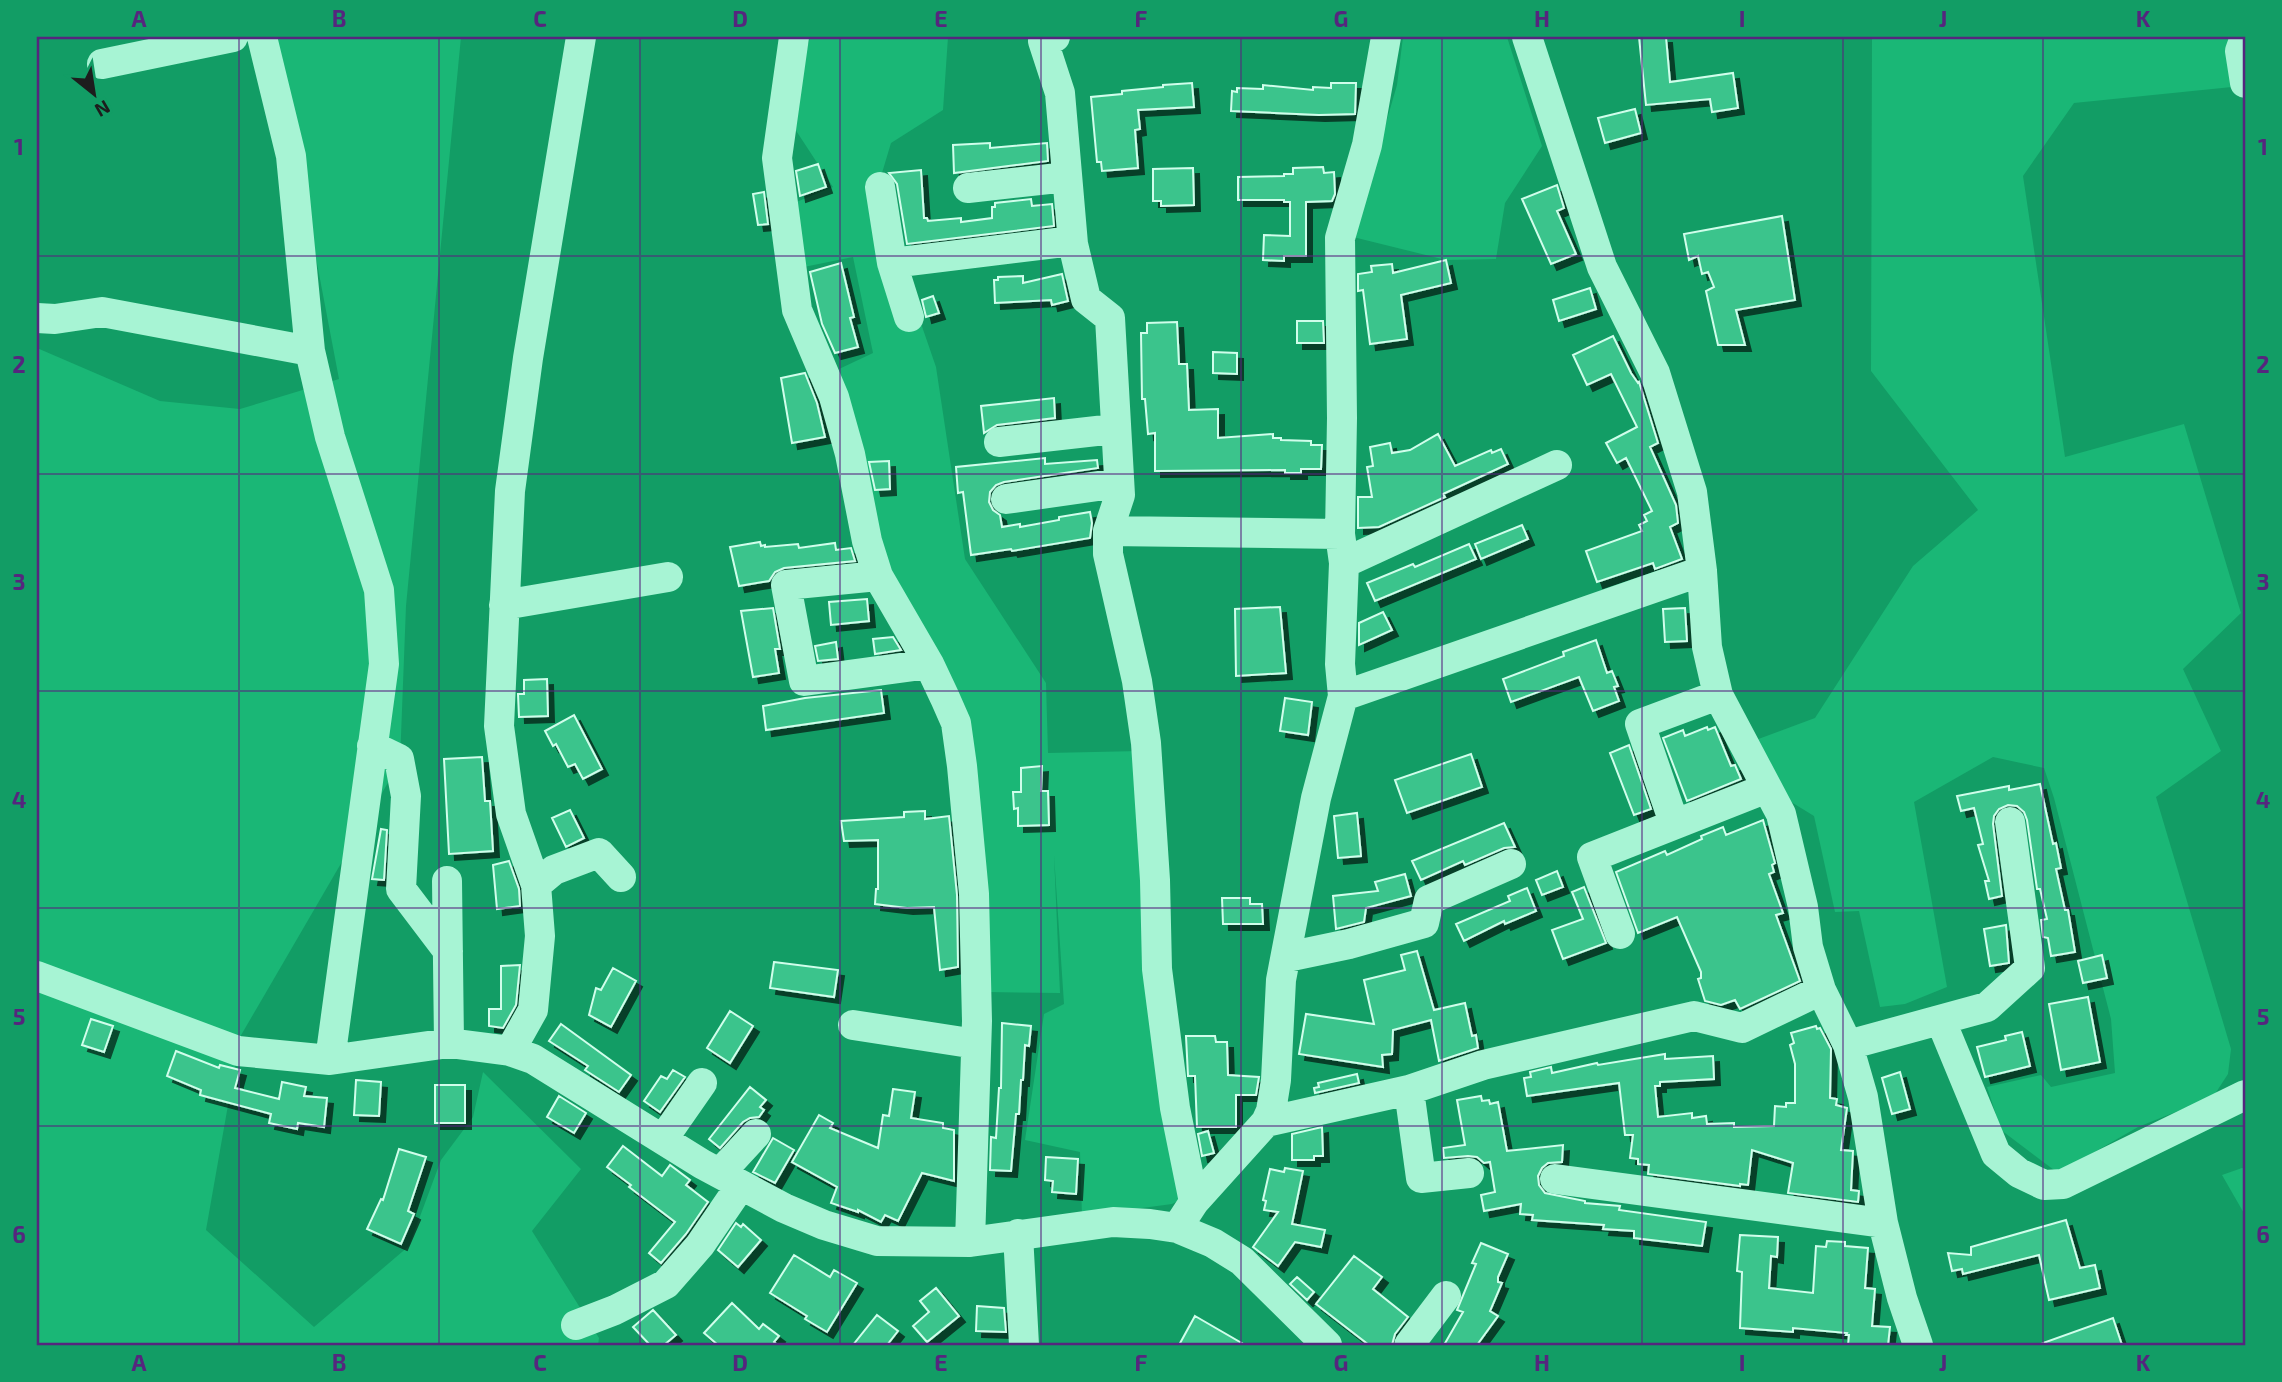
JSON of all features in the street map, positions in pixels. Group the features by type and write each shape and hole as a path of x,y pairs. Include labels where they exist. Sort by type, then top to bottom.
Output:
{"street":[{"path":"102,64 233,37"},
{"path":"262,37 291,156 310,351 330,436 379,590 384,664 330,1060"},
{"path":"510,1051 533,1010 540,936 536,885 511,814 499,726 510,491 528,358 581,37"},
{"path":"794,37 777,158 797,310 834,397 850,454 867,541 878,576 929,664 956,723 974,894 976,1044 970,1242"},
{"path":"1055,37 1043,41 1060,93 1073,241 1086,299 1110,318 1114,429 1120,495 1108,531 1108,554 1138,681 1146,743 1155,880 1157,969 1175,1108 1194,1202"},
{"path":"1177,1228 1194,1202 1266,1122 1271,1111 1276,1080 1281,981 1317,798 1343,696 1340,664 1344,564 1339,534 1342,418 1340,238 1367,145 1386,37"},
{"path":"1527,37 1602,267 1655,373 1692,492 1702,571 1707,647 1718,695 1768,788 1784,826 1803,907 1808,947 1821,990 1848,1045 1863,1097 1883,1223 1902,1298 1918,1345"},
{"path":"2245,37 2240,51 2245,83"},
{"path":"968,188 1067,177"},
{"path":"880,187 892,263 909,317"},
{"path":"892,263 1073,241"},
{"path":"37,318 55,319 102,312 310,351"},
{"path":"999,442 1114,429"},
{"path":"1344,564 1557,465"},
{"path":"1006,499 1119,483"},
{"path":"1108,531 1339,534"},
{"path":"1343,696 1702,571"},
{"path":"878,576 786,585 804,681 929,664"},
{"path":"505,605 668,577"},
{"path":"1674,823 1640,724 1718,695"},
{"path":"372,746 399,758 406,796 401,889 448,951"},
{"path":"1619,934 1592,857 1768,788"},
{"path":"1848,1045 1987,1007 2030,968 2010,822"},
{"path":"536,885 554,870 599,853 621,877"},
{"path":"1287,957 1349,944 1424,923 1429,900 1511,864"},
{"path":"447,881 449,1043"},
{"path":"37,976 238,1051 330,1060 449,1043 510,1051 533,1059 663,1139 783,1208 824,1225 877,1241 970,1242 1113,1222 1177,1228 1213,1242 1242,1261 1327,1345"},
{"path":"1266,1122 1409,1090 1483,1065 1694,1016 1742,1028 1821,990"},
{"path":"1941,1021 1996,1154 2019,1172 2044,1185 2063,1184 2245,1095"},
{"path":"853,1025 976,1044"},
{"path":"663,1139 702,1083"},
{"path":"1409,1090 1421,1178 1469,1173"},
{"path":"576,1325 615,1310 666,1284 700,1245 756,1134"},
{"path":"1555,1180 1883,1223"},
{"path":"1018,1234 1024,1345"},
{"path":"1409,1345 1446,1296"}],"green space":[{"path":"274,37 461,37 406,606 400,762 240,1037 206,1230 314,1327 409,1246 441,1160 473,1117 483,1072 581,1169 532,1231 599,1338 598,1345 37,1345 37,348 160,401 240,409 339,379"},
{"path":"810,37 948,37 943,110 891,143 876,193 936,367 965,559 1046,683 1048,753 1140,751 1182,1199 1172,1204 1082,1216 1080,1152 1025,1140 1044,1014 1064,1004 1054,855 1060,993 988,992 945,698 880,543 866,495 839,369 873,353 853,257 799,268 789,205 833,187 793,126 800,76"},
{"path":"1403,37 1507,37 1542,146 1505,203 1496,259 1446,260 1353,237 1397,85"},
{"path":"1872,37 2245,37 2232,87 2074,103 2023,176 2065,457 2184,424 2241,613 2183,669 2221,751 2156,797 2231,1049 2228,1074 2213,1097 2138,1127 2058,1173 2001,1130 1987,1087 2041,1075 2051,1087 2115,1073 2111,1019 2044,768 1993,757 1914,802 1947,987 1905,1004 1880,1007 1859,911 1835,912 1814,816 1783,797 1753,741 1815,718 1913,566 1978,510 1871,371"},
{"path":"2245,1169 2245,1215 2222,1175"}],"building":[{"path":"1639,37 1666,37 1670,82 1733,73 1738,108 1712,112 1710,99 1646,105"},
{"path":"1192,83 1194,107 1138,110 1140,129 1135,130 1138,168 1102,171 1101,162 1097,162 1091,97"},
{"path":"1331,83 1356,83 1355,114 1231,111 1232,91 1237,92 1237,88 1263,89 1263,85 1313,90 1313,87 1331,88"},
{"path":"1635,109 1641,133 1605,143 1598,118"},
{"path":"990,143 990,148 1047,143 1048,161 954,173 953,145"},
{"path":"818,164 826,187 800,196 796,171"},
{"path":"1323,167 1324,173 1334,172 1335,194 1332,201 1306,202 1306,256 1284,256 1284,261 1263,260 1264,235 1290,236 1290,202 1238,200 1238,177 1284,176 1293,174 1293,168"},
{"path":"1193,168 1194,205 1161,206 1161,201 1153,201 1153,169"},
{"path":"921,170 924,218 928,221 961,218 961,222 992,218 992,207 995,207 995,203 1031,199 1032,206 1052,204 1054,226 907,244 897,184 889,173"},
{"path":"1557,185 1564,208 1557,211 1576,254 1551,264 1522,199"},
{"path":"764,192 768,224 758,225 753,194"},
{"path":"1782,216 1795,300 1736,310 1745,345 1718,345 1706,291 1714,287 1708,272 1702,274 1698,256 1689,260 1684,234"},
{"path":"1446,260 1451,283 1401,295 1407,339 1370,344 1363,290 1358,291 1358,274 1372,272 1371,266 1392,264 1393,273"},
{"path":"841,263 858,347 835,353 822,324 810,272"},
{"path":"1062,274 1068,301 1052,305 1051,300 995,303 994,280 998,280 998,277 1023,276 1023,283"},
{"path":"1590,288 1596,309 1559,321 1553,300"},
{"path":"933,296 939,313 926,317 922,300"},
{"path":"1297,321 1323,321 1324,343 1297,343"},
{"path":"1177,322 1179,364 1187,364 1189,410 1218,409 1218,438 1273,434 1273,438 1281,440 1311,441 1311,445 1322,445 1321,469 1301,469 1301,473 1285,473 1285,470 1155,471 1155,433 1148,434 1145,399 1142,399 1141,333 1147,333 1147,323"},
{"path":"1613,336 1631,373 1639,382 1658,443 1650,447 1676,505 1678,523 1670,527 1682,559 1655,569 1653,563 1597,582 1586,551 1642,531 1639,525 1647,521 1644,515 1652,511 1626,458 1617,463 1606,443 1637,427 1611,374 1587,385 1573,355"},
{"path":"1213,352 1237,353 1237,374 1213,373"},
{"path":"805,373 817,403 825,437 792,443 781,378"},
{"path":"1054,398 1055,418 997,425 984,433 981,406"},
{"path":"1438,434 1455,466 1491,450 1492,453 1501,449 1508,464 1379,527 1358,528 1358,497 1372,497 1367,467 1373,466 1370,447 1390,443 1392,453 1410,450"},
{"path":"1045,458 1045,464 1097,460 1098,468 996,485 990,492 989,502 993,510 1000,515 1002,527 1020,524 1020,527 1090,512 1090,538 971,555 963,492 958,493 956,467"},
{"path":"889,461 890,489 875,490 869,462"},
{"path":"1522,525 1528,539 1481,559 1475,544"},
{"path":"760,542 761,546 765,547 798,544 799,548 835,543 836,550 851,548 855,561 784,568 775,572 769,581 739,586 730,547"},
{"path":"1469,544 1476,559 1375,601 1367,583 1413,564 1415,567"},
{"path":"867,599 869,621 831,625 829,602"},
{"path":"1280,607 1286,673 1236,676 1235,609"},
{"path":"773,608 780,649 775,649 779,673 753,677 741,611"},
{"path":"1685,608 1687,641 1665,642 1663,609"},
{"path":"1383,612 1392,630 1359,645 1359,623"},
{"path":"893,637 901,650 875,654 873,639"},
{"path":"1596,640 1607,673 1612,671 1618,686 1614,687 1619,701 1593,711 1579,677 1511,702 1503,679 1564,656 1563,652"},
{"path":"836,642 838,659 818,661 815,646"},
{"path":"547,679 548,716 519,717 518,694 524,694 524,680"},
{"path":"881,690 884,713 766,730 763,706 805,698"},
{"path":"1285,698 1312,702 1308,735 1280,731"},
{"path":"574,715 602,769 583,779 575,764 568,767 556,744 553,746 545,731"},
{"path":"1707,727 1708,730 1715,727 1731,766 1735,765 1741,779 1687,801 1663,738 1683,730 1685,736"},
{"path":"1629,745 1651,809 1634,815 1610,753"},
{"path":"1471,754 1482,787 1407,813 1395,780"},
{"path":"482,757 485,801 490,801 493,851 449,854 444,759"},
{"path":"1042,766 1041,791 1048,791 1049,825 1018,826 1018,808 1014,809 1013,792 1021,792 1021,768"},
{"path":"2040,784 2053,844 2056,843 2061,868 2056,869 2065,910 2068,910 2075,952 2051,956 2048,938 2043,937 2041,920 2047,919 2040,889 2037,889 2024,812 2017,806 2008,805 1999,809 1994,816 2002,896 1989,899 1985,881 1989,881 1978,845 1983,844 1974,808 1961,811 1957,796 2009,786 2009,790"},
{"path":"570,810 584,838 566,847 552,818"},
{"path":"925,811 925,819 949,816 957,895 958,967 940,970 934,907 907,908 875,904 878,889 878,840 844,841 841,821 904,817 904,812"},
{"path":"1357,813 1361,856 1338,858 1334,816"},
{"path":"1763,820 1775,863 1772,865 1774,872 1769,874 1783,913 1776,915 1800,981 1740,1009 1735,1000 1721,1005 1705,1001 1698,979 1701,978 1701,972 1677,917 1638,933 1616,872 1665,851 1667,855 1723,827 1726,835"},
{"path":"1504,823 1515,847 1504,848 1465,865 1463,861 1421,880 1412,861"},
{"path":"381,829 387,830 384,880 372,879"},
{"path":"509,861 519,889 520,906 497,909 493,865"},
{"path":"1557,871 1563,887 1542,895 1536,880"},
{"path":"1405,874 1411,896 1366,908 1364,922 1336,929 1333,896 1378,891 1375,882"},
{"path":"1584,887 1606,943 1563,959 1552,930 1583,919 1572,892"},
{"path":"1527,888 1536,911 1505,924 1504,921 1464,941 1456,924 1510,901 1508,896"},
{"path":"1222,898 1250,898 1250,904 1262,904 1263,924 1223,924"},
{"path":"2006,925 2009,963 1990,966 1984,929"},
{"path":"1417,951 1434,1010 1465,1003 1472,1036 1476,1035 1478,1048 1439,1061 1431,1020 1393,1030 1392,1054 1382,1055 1383,1067 1299,1054 1306,1014 1374,1024 1364,980 1405,970 1401,955"},
{"path":"2102,955 2107,978 2083,983 2078,961"},
{"path":"774,962 838,970 834,997 770,988"},
{"path":"520,965 516,1005 503,1028 489,1026 489,1009 501,1009 501,966"},
{"path":"613,968 636,981 611,1027 589,1015 596,988 601,990"},
{"path":"2088,997 2100,1062 2061,1070 2049,1004"},
{"path":"730,1011 753,1026 730,1063 707,1048"},
{"path":"91,1019 113,1026 104,1052 82,1045"},
{"path":"1002,1023 1031,1026 1029,1046 1025,1045 1011,1171 990,1170 991,1137 996,1138 1001,1088"},
{"path":"561,1024 631,1075 619,1092 585,1070 588,1066 549,1041"},
{"path":"1816,1026 1817,1029 1820,1028 1831,1049 1830,1098 1837,1099 1836,1105 1847,1108 1841,1150 1853,1151 1851,1190 1859,1191 1858,1202 1788,1193 1793,1163 1752,1150 1748,1185 1648,1174 1649,1165 1638,1164 1638,1159 1630,1158 1633,1135 1625,1135 1619,1083 1527,1096 1524,1078 1531,1077 1530,1072 1551,1067 1552,1073 1597,1063 1598,1065 1665,1054 1665,1059 1713,1056 1714,1079 1660,1082 1660,1086 1655,1086 1658,1117 1692,1113 1692,1118 1706,1116 1707,1124 1734,1123 1734,1127 1774,1126 1775,1106 1786,1107 1786,1103 1795,1103 1795,1064 1790,1045 1794,1043 1791,1033"},
{"path":"2022,1032 2030,1066 1985,1077 1977,1047 2006,1040 2005,1036"},
{"path":"1186,1036 1215,1036 1216,1042 1227,1042 1228,1075 1259,1077 1256,1095 1236,1095 1236,1127 1197,1127 1195,1076 1188,1076"},
{"path":"176,1051 219,1068 220,1065 240,1070 235,1088 279,1099 282,1082 306,1087 304,1096 327,1098 324,1127 298,1123 297,1129 269,1123 271,1114 200,1095 201,1090 167,1076"},
{"path":"673,1070 685,1077 660,1112 644,1101 661,1076 667,1079"},
{"path":"1900,1072 1910,1109 1892,1114 1882,1078"},
{"path":"1357,1074 1359,1083 1315,1093 1314,1088 1319,1087 1318,1083"},
{"path":"356,1080 381,1082 379,1116 354,1115"},
{"path":"435,1085 465,1085 465,1123 435,1123"},
{"path":"750,1087 766,1100 760,1107 764,1110 759,1117 743,1122 720,1148 709,1139"},
{"path":"893,1089 915,1092 911,1118 943,1123 943,1128 954,1130 954,1181 922,1173 898,1221 885,1215 881,1222 858,1210 831,1203 837,1187 792,1162 819,1115 833,1123 830,1128 878,1148 883,1115 889,1116"},
{"path":"559,1096 586,1113 574,1133 547,1117"},
{"path":"1481,1096 1482,1101 1489,1100 1490,1104 1498,1102 1507,1151 1563,1145 1562,1162 1548,1163 1538,1176 1539,1185 1545,1193 1585,1203 1620,1206 1619,1210 1706,1222 1702,1246 1634,1238 1634,1231 1603,1229 1604,1225 1532,1220 1533,1215 1520,1214 1521,1204 1484,1211 1481,1195 1495,1192 1490,1162 1484,1163 1477,1157 1468,1156 1444,1158 1443,1148 1465,1145 1457,1100"},
{"path":"1322,1127 1323,1156 1314,1156 1314,1160 1292,1160 1292,1134"},
{"path":"1208,1131 1214,1153 1202,1156 1198,1134"},
{"path":"773,1138 794,1150 775,1183 753,1172"},
{"path":"623,1146 662,1176 670,1165 690,1180 686,1185 708,1202 686,1234 661,1263 649,1253 675,1222 607,1167"},
{"path":"399,1149 426,1157 408,1211 414,1214 401,1244 367,1229 381,1199 383,1200"},
{"path":"1046,1157 1078,1159 1076,1194 1052,1192 1053,1181 1045,1180"},
{"path":"1285,1168 1303,1171 1292,1224 1325,1230 1321,1247 1295,1242 1278,1266 1253,1247 1278,1212 1264,1210 1266,1201 1263,1200 1270,1169 1284,1172"},
{"path":"2066,1220 2080,1268 2095,1265 2100,1288 2049,1300 2039,1255 1963,1274 1962,1269 1952,1271 1948,1253 1971,1255 1971,1247"},
{"path":"736,1223 741,1227 743,1224 761,1240 738,1267 718,1250"},
{"path":"1740,1235 1778,1237 1777,1257 1771,1256 1769,1288 1813,1293 1816,1246 1826,1247 1827,1241 1868,1248 1865,1288 1875,1289 1872,1326 1890,1327 1888,1345 1848,1345 1847,1333 1793,1328 1793,1332 1740,1328 1742,1272 1737,1271"},
{"path":"1481,1243 1508,1254 1498,1277 1498,1282 1502,1283 1490,1311 1498,1316 1477,1345 1444,1345 1463,1312 1457,1310 1476,1264 1472,1263"},
{"path":"794,1255 830,1277 834,1270 857,1283 827,1332 770,1293"},
{"path":"1354,1256 1382,1277 1373,1289 1408,1317 1395,1334 1392,1345 1369,1345 1316,1304"},
{"path":"1297,1277 1314,1292 1307,1300 1290,1284"},
{"path":"936,1288 959,1316 927,1342 913,1326 929,1312 920,1301"},
{"path":"732,1303 759,1329 763,1324 779,1336 774,1342 777,1345 718,1345 704,1333"},
{"path":"977,1306 1004,1308 1006,1332 976,1331"},
{"path":"653,1310 676,1335 664,1345 650,1345 633,1327"},
{"path":"877,1315 898,1331 887,1345 853,1345"},
{"path":"1195,1316 1245,1345 1179,1345"},
{"path":"2113,1318 2122,1345 2043,1343"}]}
